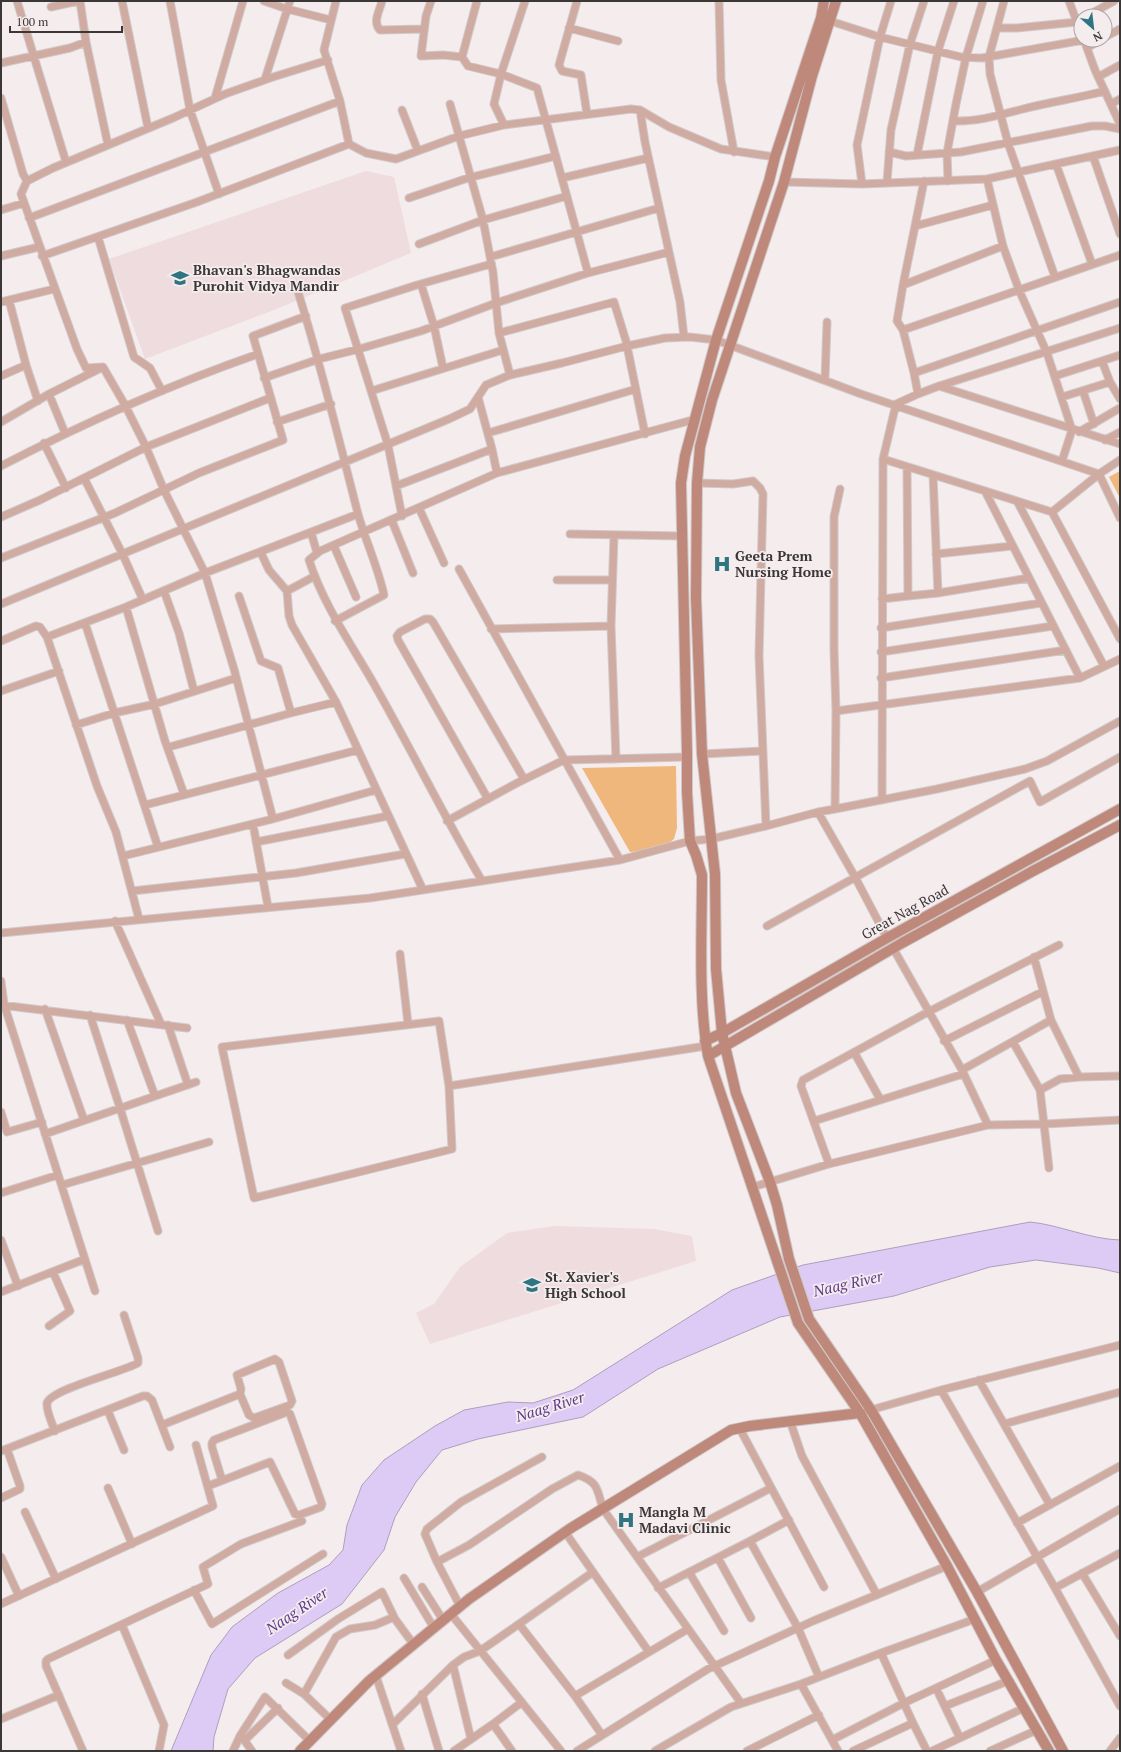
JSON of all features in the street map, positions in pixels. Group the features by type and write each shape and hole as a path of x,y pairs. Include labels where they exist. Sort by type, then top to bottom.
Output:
{"street":[{"path":"17,1 66,162"},
{"path":"51,7 79,1 86,42 108,145"},
{"path":"122,1 148,128"},
{"path":"170,1 190,110 219,194"},
{"path":"215,98 243,1"},
{"path":"264,1 287,9 331,20"},
{"path":"265,79 290,1"},
{"path":"336,1 324,50 340,101 350,144 366,153 396,159 459,136 504,125 631,109 640,110 669,127 722,149 775,157"},
{"path":"382,1 376,22 377,27 380,30 424,29"},
{"path":"431,1 426,16 421,56 443,55 462,57"},
{"path":"477,1 462,57 468,66 501,74 537,88 588,273"},
{"path":"504,125 494,104 501,74 524,1"},
{"path":"577,1 559,66 562,71 581,75 588,114"},
{"path":"719,1 721,80 734,152"},
{"path":"824,1 821,18 716,340 685,456 681,483 687,792 690,841 702,876 703,1010 707,1048 776,1262 798,1323 860,1413 947,1566 996,1660 1049,1751"},
{"path":"836,1 831,21 812,76 784,182 729,345 712,400 700,447 697,484 698,534 696,598 702,754 715,874 716,969 722,1033 724,1048 736,1093 770,1182 777,1204 789,1259 809,1318 871,1410 977,1592 1063,1751"},
{"path":"862,184 857,145 880,37 891,1"},
{"path":"887,182 891,130 910,44 924,1"},
{"path":"917,155 938,51 954,1"},
{"path":"948,181 947,153 953,121 966,57 983,1"},
{"path":"1004,1 989,57 990,74 1008,143 1055,277"},
{"path":"1101,8 1114,1"},
{"path":"821,18 880,37 966,57 989,57 1073,45"},
{"path":"997,28 1017,28 1073,21"},
{"path":"569,28 618,41"},
{"path":"1,63 70,48 86,42"},
{"path":"1087,48 1098,77 1120,124"},
{"path":"103,367 86,368 77,349 42,256 21,194 28,181 66,162 215,98 265,79 328,60"},
{"path":"1098,77 1120,65"},
{"path":"953,121 965,122 1105,92"},
{"path":"1,98 23,174 28,181"},
{"path":"1111,104 1120,99"},
{"path":"29,218 340,101"},
{"path":"450,104 483,220 491,261 499,333 510,375"},
{"path":"402,110 418,151"},
{"path":"640,110 648,158 680,302 684,337"},
{"path":"889,152 906,156 961,152 1092,126 1105,126 1120,129"},
{"path":"42,256 219,194 350,144"},
{"path":"784,182 862,184 986,179 1120,150"},
{"path":"409,198 471,177 556,156"},
{"path":"1093,156 1120,234"},
{"path":"562,178 648,158"},
{"path":"1056,164 1092,264"},
{"path":"986,179 1003,246 1019,290 1047,353 1062,398 1076,431"},
{"path":"918,394 903,330 896,321 924,181"},
{"path":"419,244 483,220 567,196"},
{"path":"1,210 24,202"},
{"path":"915,226 993,204"},
{"path":"402,516 388,445 345,308 491,261 577,231 659,208"},
{"path":"98,237 134,357 150,368 162,390"},
{"path":"903,285 1003,246"},
{"path":"1,256 39,247"},
{"path":"264,378 319,359 359,349 434,326 496,303 588,273 669,252"},
{"path":"903,330 1120,255"},
{"path":"421,284 434,326 443,368"},
{"path":"1,302 54,289"},
{"path":"298,292 319,359 358,514 382,582 384,595 335,620"},
{"path":"9,300 26,365 38,401"},
{"path":"499,333 614,302 627,346 645,434"},
{"path":"914,373 1120,302"},
{"path":"1,558 104,517 199,473 283,440 253,336 306,316"},
{"path":"825,379 827,322"},
{"path":"896,404 939,386 1047,353 1120,328"},
{"path":"1,604 184,530 388,445 470,409 486,386 510,375 665,338 684,337 716,340 825,379 862,394 896,404 1099,474 1120,518"},
{"path":"371,391 503,350"},
{"path":"1,466 44,443 125,405 258,354"},
{"path":"1055,376 1120,355"},
{"path":"1102,361 1110,382 1120,399"},
{"path":"1,376 26,365"},
{"path":"1,422 49,394 103,367"},
{"path":"103,367 125,405 164,490 205,573 236,678 273,819"},
{"path":"1062,398 1110,382"},
{"path":"939,386 1120,444"},
{"path":"488,433 636,389"},
{"path":"1083,391 1094,424"},
{"path":"49,394 65,433"},
{"path":"478,397 498,473"},
{"path":"1,517 66,488 146,448 270,398"},
{"path":"277,422 331,404"},
{"path":"882,800 882,459 896,404"},
{"path":"1062,461 1076,431 1094,424 1120,408"},
{"path":"482,881 447,821 373,683 335,620 309,560 317,553 498,473 696,419"},
{"path":"1105,440 1120,432"},
{"path":"44,443 66,488"},
{"path":"396,486 492,449"},
{"path":"882,459 1052,512 1120,639"},
{"path":"1052,512 1099,474 1120,460"},
{"path":"907,467 908,596"},
{"path":"933,475 938,593"},
{"path":"84,478 123,555 142,600"},
{"path":"697,484 733,484 753,482 764,494 759,656 766,826"},
{"path":"835,809 836,711 834,649 834,517 840,489"},
{"path":"985,491 1080,678"},
{"path":"1016,501 1104,666"},
{"path":"419,508 444,563"},
{"path":"47,637 126,607 205,573 358,514"},
{"path":"392,521 413,573"},
{"path":"311,532 317,553"},
{"path":"570,534 683,536"},
{"path":"614,535 611,626 616,759"},
{"path":"334,546 356,597"},
{"path":"936,554 1012,546"},
{"path":"261,552 269,570 287,591 289,616 292,625 336,702 405,854 423,890"},
{"path":"459,570 620,860"},
{"path":"287,591 315,576"},
{"path":"882,599 938,593 1028,578"},
{"path":"557,580 612,580"},
{"path":"164,591 179,633 194,691"},
{"path":"239,596 261,661 278,668 291,713"},
{"path":"881,628 1042,604"},
{"path":"126,607 165,740 169,747 184,794"},
{"path":"488,799 398,640 397,636 400,632 425,620 430,619 433,622 524,780"},
{"path":"85,623 158,847"},
{"path":"1,641 36,626 40,627 47,637 97,786 116,832 139,919"},
{"path":"491,629 611,626"},
{"path":"881,652 1053,626"},
{"path":"881,678 1066,650"},
{"path":"836,711 1080,678 1120,659"},
{"path":"1,691 59,671"},
{"path":"76,725 114,713 155,704 236,678"},
{"path":"169,747 336,702"},
{"path":"1,933 370,898 620,860 690,841 711,839 818,812 937,790 1025,768 1047,761 1120,721"},
{"path":"145,805 358,750"},
{"path":"702,754 763,751"},
{"path":"447,821 564,760 687,757"},
{"path":"1025,768 1040,802 1120,757"},
{"path":"767,926 1030,781"},
{"path":"123,856 273,819 376,790"},
{"name":"Great Nag Road","path":"707,1048 722,1033 887,938 1120,808"},
{"path":"818,812 962,1072 988,1125"},
{"path":"256,842 388,816"},
{"path":"253,824 268,907"},
{"name":"Great Nag Road","path":"707,1048 724,1048 753,1028 893,948 1033,870 1120,825"},
{"path":"132,891 262,877 405,854"},
{"path":"115,921 164,1025 188,1085"},
{"path":"829,1164 801,1086 803,1080 928,1012 1059,945"},
{"path":"400,954 408,1024"},
{"path":"1034,957 1042,992 1051,1020 1079,1077"},
{"path":"1,981 3,1004 95,1291"},
{"path":"944,1041 1042,992"},
{"path":"3,1004 187,1028"},
{"path":"44,1009 84,1120"},
{"path":"90,1015 158,1231"},
{"path":"127,1020 155,1096"},
{"path":"438,1020 449,1086 452,1149 254,1198 222,1047 438,1020"},
{"path":"814,1121 962,1072 1051,1020"},
{"path":"1013,1042 1040,1090 1049,1168"},
{"path":"449,1086 707,1048"},
{"path":"854,1052 880,1099"},
{"path":"1040,1090 1060,1079 1120,1076"},
{"path":"45,1134 196,1082"},
{"path":"1,1112 7,1132 42,1122"},
{"path":"753,1187 829,1164 988,1125 1120,1120"},
{"path":"62,1185 210,1142"},
{"path":"1,1194 58,1175"},
{"path":"1,1240 18,1286"},
{"path":"1,1292 85,1259"},
{"path":"49,1326 70,1311 53,1272"},
{"path":"55,1431 47,1403 51,1397 138,1363 138,1358 124,1315"},
{"path":"300,1751 369,1681 460,1606 565,1532 730,1430 860,1413 941,1390 1120,1345"},
{"path":"275,1359 279,1362 292,1401 290,1404 254,1418 249,1415 240,1394 241,1389 237,1375 275,1359"},
{"path":"980,1380 1050,1505"},
{"path":"941,1390 1037,1556 1120,1706"},
{"path":"1004,1424 1120,1392"},
{"path":"162,1424 240,1394"},
{"path":"1,1498 20,1489 4,1450 147,1396 152,1400 170,1447"},
{"path":"108,1410 124,1450"},
{"path":"208,1486 270,1462 295,1514 299,1515 321,1507 322,1504 290,1414 287,1412 214,1440 212,1447 222,1480"},
{"path":"790,1421 802,1456 877,1595"},
{"path":"740,1428 824,1587"},
{"path":"1,1604 213,1506 196,1445"},
{"path":"460,1606 437,1562 425,1534 427,1530 461,1502 542,1457"},
{"path":"1018,1523 1120,1466"},
{"path":"437,1562 469,1546 552,1489 578,1475 587,1478 595,1484 603,1509 741,1704"},
{"path":"108,1488 132,1544"},
{"path":"637,1557 771,1488"},
{"path":"964,1600 1037,1556 1120,1509"},
{"path":"25,1512 56,1579"},
{"path":"658,1588 789,1520"},
{"path":"83,1751 46,1666 46,1661 208,1584 203,1567 241,1544 302,1521"},
{"path":"565,1532 649,1652"},
{"path":"750,1541 798,1628 819,1677"},
{"path":"194,1590 212,1624 323,1554"},
{"path":"1055,1588 1120,1554"},
{"path":"1,1558 19,1596"},
{"path":"718,1558 751,1618"},
{"path":"577,1751 714,1666 798,1628 947,1566"},
{"path":"393,1724 453,1665 464,1657 480,1650 593,1572"},
{"path":"689,1572 724,1631"},
{"path":"1082,1573 1120,1636"},
{"path":"404,1578 434,1628"},
{"path":"422,1587 447,1617 480,1650 561,1751"},
{"path":"288,1655 338,1619 382,1592 394,1617 414,1645"},
{"path":"655,1751 731,1707 801,1684 988,1613"},
{"path":"304,1694 336,1637 350,1629 375,1625 394,1617"},
{"path":"519,1624 575,1696 602,1736"},
{"path":"122,1625 164,1725 159,1751"},
{"path":"575,1696 688,1629"},
{"path":"881,1653 927,1751"},
{"path":"832,1740 904,1703 996,1660"},
{"path":"453,1665 471,1739"},
{"path":"376,1676 401,1751"},
{"path":"945,1706 1008,1680"},
{"path":"286,1683 304,1694 331,1720"},
{"path":"801,1684 838,1751"},
{"path":"936,1688 960,1738"},
{"path":"422,1694 439,1751"},
{"path":"1,1719 59,1695"},
{"path":"233,1751 243,1738 265,1697 278,1708 310,1741"},
{"path":"454,1751 522,1702"},
{"path":"243,1738 278,1708"},
{"path":"932,1751 1024,1708"},
{"path":"747,1751 819,1715"},
{"path":"853,1751 913,1723"},
{"path":"493,1724 510,1750"},
{"path":"990,1751 1037,1730"},
{"path":"243,1738 252,1751"},
{"path":"1110,1751 1120,1738"}],"shaded area":[{"path":"366,171 394,177 411,253 279,308 145,359 109,259"},
{"path":"1120,471 1120,498 1109,477"},
{"path":"676,766 677,828 674,839 660,850 630,852 582,768"},
{"name":"St. Xavier's High School","path":"555,1226 654,1229 692,1236 696,1261 430,1344 416,1313 434,1304 460,1267 507,1233"}],"water":[{"name":"Naag River","path":"1030,1222 1097,1237 1120,1240 1120,1273 1098,1268 1036,1260 990,1267 894,1296 780,1317 658,1369 583,1417 478,1439 442,1450 416,1482 395,1517 384,1550 342,1604 255,1658 228,1689 214,1737 213,1751 171,1751 211,1655 232,1627 278,1593 329,1565 343,1550 347,1525 362,1485 384,1460 435,1426 464,1410 508,1402 533,1403 573,1390 732,1290 803,1265"}],"place":[{"name":"Bhavan's Bhagwandas Purohit Vidya Mandir","path":"180,278"},
{"name":"Geeta Prem Nursing Home","path":"722,564"},
{"name":"St. Xavier's High School","path":"532,1285"},
{"name":"Mangla M Madavi Clinic","path":"626,1520"}]}
